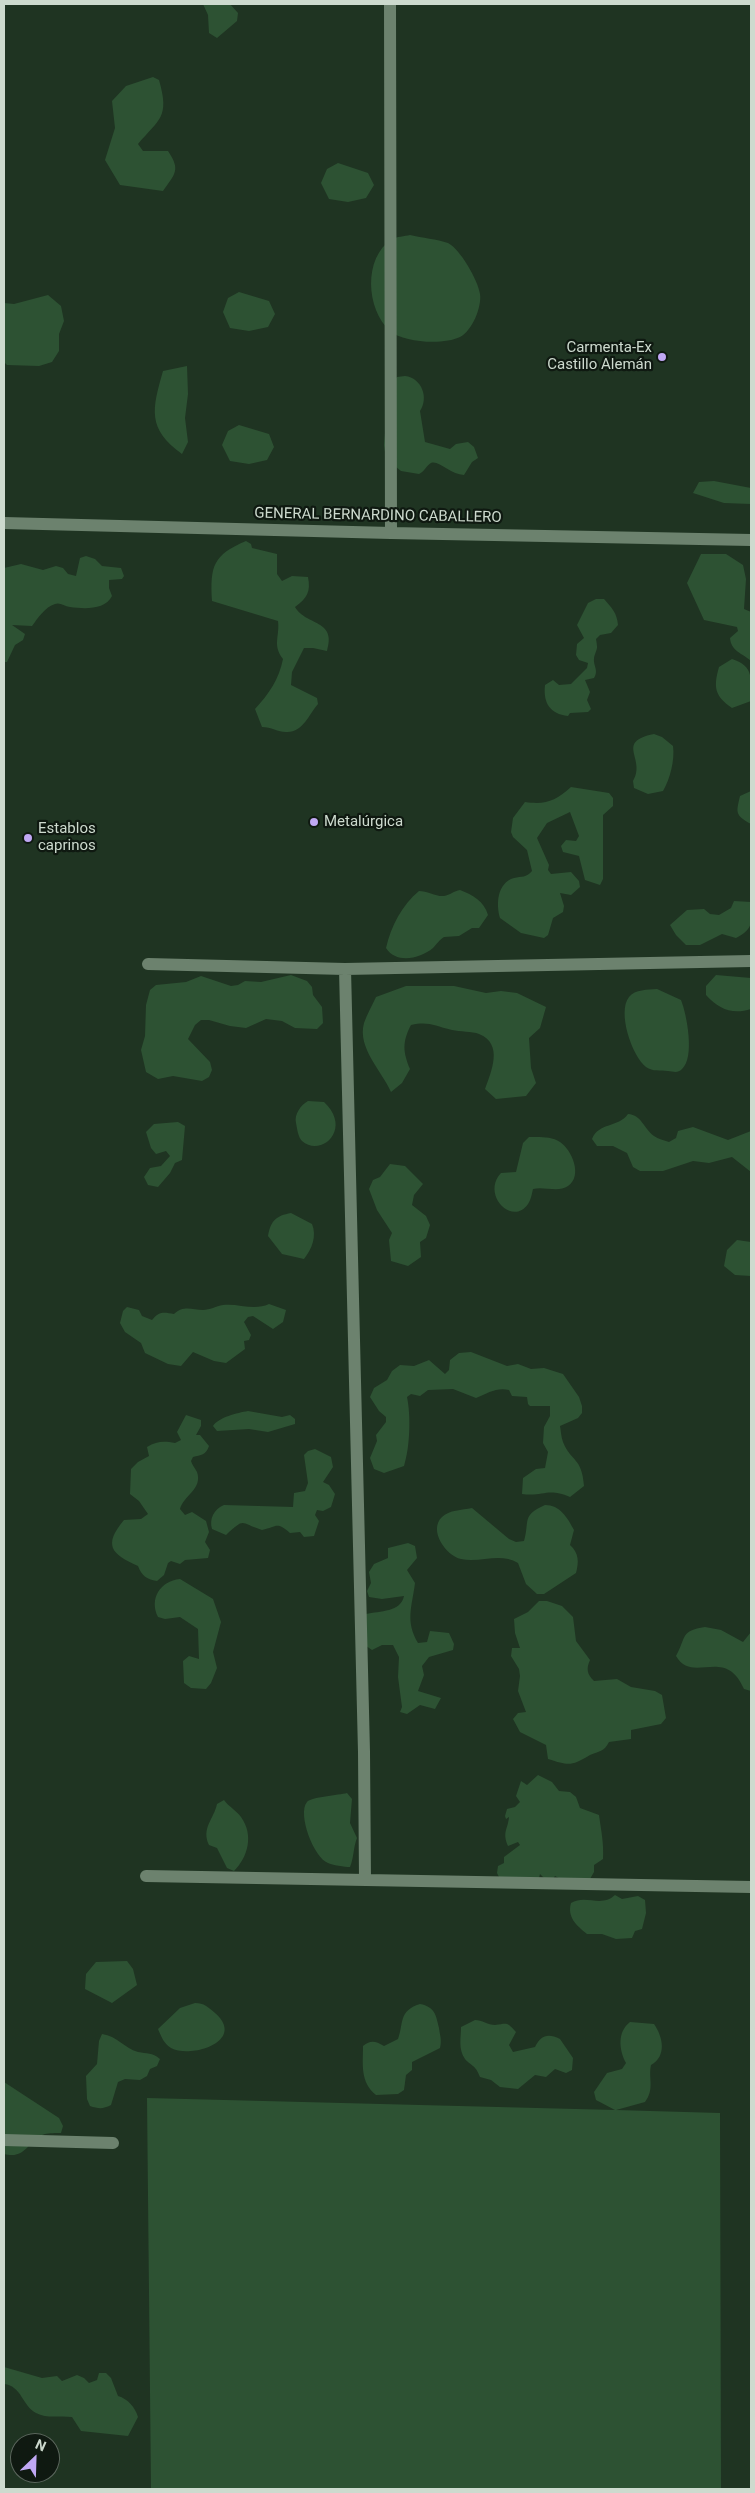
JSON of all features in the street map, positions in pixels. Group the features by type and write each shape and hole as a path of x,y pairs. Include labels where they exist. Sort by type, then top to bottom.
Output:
{"street":[{"path":"390,4 391,534"},
{"name":"GENERAL BERNARDINO CABALLERO","path":"4,523 391,534 751,540"},
{"path":"148,964 346,969 751,961"},
{"path":"346,969 366,1880"},
{"path":"146,1876 751,1887"},
{"path":"4,2140 114,2143"}],"green space":[{"path":"203,4 230,4 238,13 237,21 217,38 209,33 208,15"},
{"path":"153,77 159,80 163,110 157,123 138,144 143,151 168,151 172,157 175,172 163,191 120,185 105,160 115,128 112,101 126,86"},
{"path":"338,163 368,173 374,185 366,198 348,202 329,199 321,183 327,169"},
{"path":"410,235 439,240 453,246 472,273 479,288 479,305 472,324 460,337 453,340 435,342 405,338 390,331 382,322 376,310 371,284 376,258 392,239"},
{"path":"239,292 269,301 275,314 268,327 249,331 230,328 223,312 228,298"},
{"path":"48,295 61,306 64,321 59,334 59,351 52,362 39,366 7,365 4,362 4,303 14,304"},
{"path":"187,366 188,394 185,418 188,442 182,454 163,436 155,417 155,407 163,371"},
{"path":"405,376 416,380 424,395 423,406 420,411 425,442 450,449 456,444 468,442 474,447 478,458 472,462 464,475 454,473 442,465 434,463 431,463 419,474 401,471 386,459 384,445 389,386 397,377"},
{"path":"239,425 269,434 274,447 267,460 249,464 230,461 222,445 228,431"},
{"path":"714,481 751,488 751,504 724,503 693,493 699,482"},
{"path":"246,541 251,544 252,548 277,554 277,574 282,581 292,576 308,577 309,587 307,594 303,601 295,607 300,613 319,624 328,633 327,651 304,648 292,672 291,685 317,698 318,704 305,722 292,731 283,732 262,727 255,709 273,686 283,659 277,645 278,621 212,601 212,579 216,563 226,551"},
{"path":"701,554 726,554 743,565 746,579 744,609 751,612 751,661 732,646 730,638 738,631 737,627 704,620 687,583"},
{"path":"86,556 95,559 102,566 121,568 124,576 122,579 109,580 112,596 109,601 100,606 88,608 70,607 60,604 51,605 39,616 32,626 12,625 25,634 23,640 15,645 7,662 4,662 4,568 21,564 43,570 56,566 63,568 68,574 76,576 80,558"},
{"path":"596,599 604,599 615,614 618,625 611,633 600,635 596,639 595,675 594,678 585,680 590,692 587,700 591,709 588,712 570,713 568,716 562,715 552,710 549,706 545,697 545,685 553,680 559,685 571,684 587,668 588,663 579,660 576,655 577,644 584,638 577,625 588,603"},
{"path":"732,659 745,666 748,670 751,681 751,701 732,708 719,695 716,681 719,667"},
{"path":"654,734 662,737 673,746 673,763 663,791 648,794 634,788 633,781 637,766 633,747 642,737"},
{"path":"571,787 609,793 613,798 613,806 603,815 603,879 600,885 585,880 579,856 563,852 561,846 566,840 576,841 579,836 570,812 547,823 537,838 549,865 548,870 551,874 571,872 579,881 580,887 571,895 560,893 564,906 563,912 553,918 548,935 544,938 521,933 500,918 498,907 499,895 504,884 514,878 526,876 532,871 527,850 513,837 511,832 513,818 525,802 539,803 550,801"},
{"path":"751,791 751,824 739,816 738,810 740,796"},
{"path":"460,890 477,899 486,910 488,915 479,928 472,928 459,936 444,937 428,952 415,957 402,958 390,953 386,948 398,916 419,891 441,896"},
{"path":"734,901 751,902 751,924 746,931 736,938 722,934 700,945 686,945 676,935 670,925 687,910 704,909 710,914 719,915 731,908"},
{"path":"291,975 307,981 312,987 313,995 322,1007 323,1023 317,1029 295,1028 282,1021 266,1019 246,1028 201,1020 195,1025 188,1039 210,1062 212,1070 209,1077 202,1081 173,1076 158,1079 146,1072 141,1050 145,1036 146,1005 150,990 156,985 186,982 201,976 231,986 245,981 261,982"},
{"path":"716,975 751,978 751,1009 744,1011 726,1010 711,1000 706,995 706,986"},
{"path":"406,986 454,986 486,993 501,991 517,993 546,1007 540,1028 529,1038 531,1068 536,1083 526,1096 496,1099 485,1089 494,1059 491,1044 487,1039 476,1033 455,1031 432,1024 411,1025 404,1047 410,1069 402,1083 391,1092 367,1050 363,1032 364,1023 376,997"},
{"path":"657,989 681,1000 683,1007 689,1036 688,1056 682,1069 675,1072 654,1070 646,1067 631,1044 625,1023 626,1004 629,997 638,991"},
{"path":"308,1101 324,1102 332,1112 335,1122 335,1131 331,1138 318,1146 302,1141 297,1130 297,1113"},
{"path":"628,1114 639,1119 654,1136 669,1142 676,1138 678,1131 693,1127 728,1140 751,1131 751,1172 732,1157 709,1163 693,1161 663,1171 640,1171 633,1167 627,1153 613,1146 597,1146 592,1139 599,1130 619,1121"},
{"path":"178,1122 185,1126 182,1160 175,1163 170,1173 158,1187 148,1185 144,1177 150,1168 161,1166 170,1156 166,1151 156,1154 151,1148 146,1132 154,1124"},
{"path":"529,1137 549,1138 560,1142 572,1157 575,1176 572,1182 564,1188 533,1189 528,1204 521,1210 514,1212 507,1210 501,1205 495,1190 496,1181 501,1173 516,1172 523,1143"},
{"path":"390,1164 405,1166 423,1184 414,1195 412,1205 426,1216 430,1225 426,1238 420,1242 421,1257 408,1266 391,1261 389,1240 392,1233 377,1210 369,1189 373,1180 380,1177"},
{"path":"291,1213 312,1224 313,1242 304,1259 282,1254 268,1236 273,1222 278,1217"},
{"path":"737,1240 751,1242 751,1276 735,1275 724,1266 727,1250"},
{"path":"269,1304 286,1310 283,1322 273,1329 253,1316 248,1317 244,1322 251,1335 249,1340 244,1341 245,1349 226,1363 214,1361 193,1352 181,1366 168,1364 145,1353 141,1343 125,1332 120,1323 123,1311 127,1307 139,1310 142,1316 152,1320 159,1314 174,1314 185,1309 203,1310 223,1305 258,1307"},
{"path":"471,1352 507,1366 518,1364 531,1369 544,1368 563,1374 579,1397 582,1413 578,1418 560,1426 563,1442 579,1465 583,1477 584,1486 570,1497 551,1492 522,1494 523,1478 536,1469 545,1468 548,1452 543,1443 544,1427 550,1416 550,1406 530,1406 527,1397 512,1396 509,1390 505,1389 492,1391 476,1398 453,1389 428,1390 420,1396 411,1394 407,1397 409,1431 408,1450 404,1466 384,1473 374,1469 370,1458 377,1441 376,1435 386,1422 386,1417 379,1411 370,1397 374,1388 387,1380 392,1371 400,1365 414,1366 429,1360 445,1374 449,1370 450,1360 459,1353"},
{"path":"248,1411 282,1417 290,1415 295,1419 295,1424 268,1432 249,1429 217,1431 213,1426 224,1418"},
{"path":"186,1415 201,1420 201,1426 196,1435 200,1435 209,1446 205,1453 193,1457 191,1461 197,1472 197,1483 180,1509 185,1515 192,1512 206,1521 209,1532 205,1542 210,1550 208,1558 185,1560 180,1564 171,1561 168,1563 164,1575 157,1581 145,1576 138,1566 116,1553 112,1542 117,1529 124,1520 141,1519 148,1514 139,1501 130,1494 131,1469 138,1462 149,1456 147,1447 157,1443 175,1443 181,1440 177,1432"},
{"path":"315,1449 331,1457 333,1467 323,1482 329,1485 335,1494 331,1507 323,1511 317,1510 315,1515 319,1521 314,1536 304,1537 300,1532 290,1533 279,1526 262,1530 243,1523 226,1535 212,1529 213,1515 217,1509 224,1505 293,1507 294,1493 305,1491 308,1483 304,1455 308,1451"},
{"path":"545,1505 559,1509 566,1516 574,1530 570,1545 577,1554 578,1561 576,1573 544,1594 537,1594 526,1584 518,1563 504,1558 468,1560 455,1557 445,1548 438,1535 438,1522 442,1517 448,1513 472,1508 509,1539 516,1542 524,1541 529,1516 532,1512"},
{"path":"408,1543 415,1546 417,1558 407,1570 415,1583 411,1614 414,1635 418,1643 427,1642 430,1631 449,1633 454,1644 453,1650 429,1657 422,1666 424,1675 418,1691 441,1698 435,1709 420,1705 407,1714 400,1712 402,1707 398,1677 399,1657 393,1645 382,1645 372,1650 359,1641 366,1614 394,1608 399,1605 404,1596 382,1599 369,1597 367,1591 371,1583 369,1572 374,1564 388,1558 388,1548"},
{"path":"180,1579 213,1599 221,1622 213,1652 217,1668 211,1683 206,1689 191,1688 184,1683 183,1661 189,1656 199,1659 198,1629 180,1617 165,1619 158,1617 156,1610 155,1604 158,1592 167,1583"},
{"path":"539,1601 547,1601 562,1606 573,1617 576,1641 590,1660 588,1671 594,1681 617,1679 631,1687 655,1691 662,1695 666,1718 661,1724 631,1730 631,1739 609,1742 601,1751 570,1764 548,1759 546,1745 520,1732 513,1719 518,1713 526,1712 518,1691 519,1669 511,1656 512,1648 520,1648 515,1633 514,1619 528,1612"},
{"path":"705,1627 721,1630 743,1642 751,1632 751,1691 744,1689 736,1676 728,1669 719,1667 691,1667 683,1664 676,1656 685,1635 691,1630"},
{"path":"538,1775 552,1782 559,1791 570,1792 576,1797 580,1808 599,1815 603,1842 603,1859 594,1865 594,1872 590,1879 566,1882 555,1876 553,1879 545,1879 540,1874 539,1878 499,1877 497,1873 498,1866 504,1863 504,1857 520,1845 518,1842 508,1846 505,1837 509,1817 506,1819 505,1816 507,1809 515,1807 520,1802 516,1796 521,1781 527,1785"},
{"path":"347,1793 352,1799 350,1823 357,1838 350,1867 328,1863 317,1853 308,1835 304,1816 304,1808 310,1800"},
{"path":"224,1800 241,1817 245,1824 248,1838 246,1853 234,1871 227,1868 217,1848 209,1845 206,1834 217,1804"},
{"path":"615,1895 622,1899 638,1896 645,1900 646,1913 642,1929 635,1931 632,1938 616,1939 602,1934 587,1934 571,1917 571,1903 582,1900 599,1901 610,1899"},
{"path":"127,1961 133,1969 137,1985 112,2003 85,1989 86,1974 96,1962"},
{"path":"195,2003 208,2007 215,2013 223,2023 224,2032 220,2039 202,2049 180,2051 171,2048 165,2042 158,2029 180,2008"},
{"path":"420,2004 432,2009 436,2015 441,2038 440,2048 412,2062 412,2070 406,2075 404,2090 398,2094 376,2095 367,2085 365,2079 363,2046 373,2042 384,2046 398,2039 405,2014 408,2010"},
{"path":"475,2020 492,2025 506,2024 510,2026 516,2032 509,2045 513,2052 535,2047 545,2036 560,2039 573,2058 572,2070 566,2073 555,2069 546,2077 535,2075 518,2089 500,2087 491,2080 480,2077 475,2068 465,2059 461,2047 461,2027"},
{"path":"630,2022 654,2024 660,2035 662,2046 659,2057 651,2065 651,2088 645,2102 616,2110 720,2113 721,2489 151,2489 147,2098 615,2110 596,2100 594,2092 607,2073 622,2069 626,2063 620,2041 623,2031"},
{"path":"102,2034 112,2037 133,2050 152,2054 160,2059 157,2066 150,2069 147,2076 140,2080 125,2079 118,2082 111,2105 98,2108 90,2106 87,2099 86,2076 97,2064 99,2041"},
{"path":"4,2082 59,2118 63,2126 61,2133 47,2134 39,2137 23,2152 18,2154 4,2154"},
{"path":"4,2367 42,2378 57,2376 62,2381 77,2375 89,2383 97,2380 99,2373 106,2373 111,2378 118,2396 131,2404 138,2417 128,2436 81,2431 72,2417 45,2416 31,2410 15,2388 4,2384"}],"place":[{"name":"Carmenta-Ex Castillo Alemán","path":"662,357"},
{"name":"Metalúrgica","path":"314,822"},
{"name":"Establos caprinos","path":"28,838"}]}
